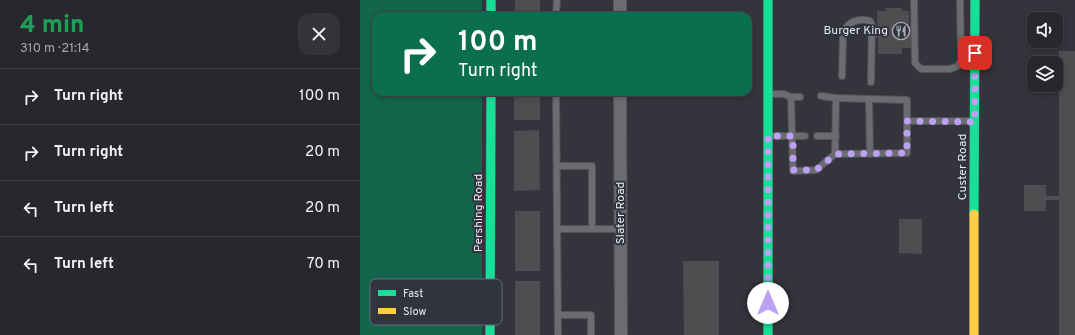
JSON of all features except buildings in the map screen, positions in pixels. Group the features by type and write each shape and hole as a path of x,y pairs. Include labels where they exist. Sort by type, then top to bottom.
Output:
{"street":[{"path":"491,0 491,12"},
{"path":"620,0 620,12"},
{"path":"768,0 768,335"},
{"name":"Custer Road","path":"974,335 975,0"},
{"name":"Pershing Road","path":"490,279 491,96"},
{"name":"Slater Road","path":"620,96 621,335"},
{"name":"Pershing Road","path":"490,325 490,335"}],"lane":[{"path":"556,0 556,12"},
{"path":"914,0 915,63 921,69 950,69 958,66 961,60 960,0"},
{"path":"842,76 844,30 853,21 866,20 870,21 872,25 872,82"},
{"path":"768,94 784,94 791,97 800,97"},
{"path":"556,96 558,166 558,335"},
{"path":"791,97 793,170 816,170 836,154 907,153 907,100 836,98 821,96"},
{"path":"836,98 836,154"},
{"path":"869,99 870,154"},
{"path":"907,121 975,122"},
{"path":"768,136 804,136"},
{"path":"817,136 836,136"},
{"path":"558,166 592,166 592,229"},
{"path":"558,229 612,229 621,226"},
{"path":"558,315 591,315 591,335"}],"green space":[{"path":"360,0 482,0 482,12 372,12 372,96 482,96 482,279 370,279 370,325 482,325 482,335 360,335"}],"traffic: fast":[{"path":"491,0 491,12"},
{"path":"768,0 768,335"},
{"path":"974,214 975,0"},
{"path":"490,279 491,96"},
{"path":"490,325 490,335"}],"traffic: slow":[{"path":"974,214 974,335"}],"place":[{"name":"Burger King","path":"901,31"}],"route":[{"path":"768,303 768,136 793,136 793,170 816,170 836,154 907,153 907,121 975,122 975,53"}]}
